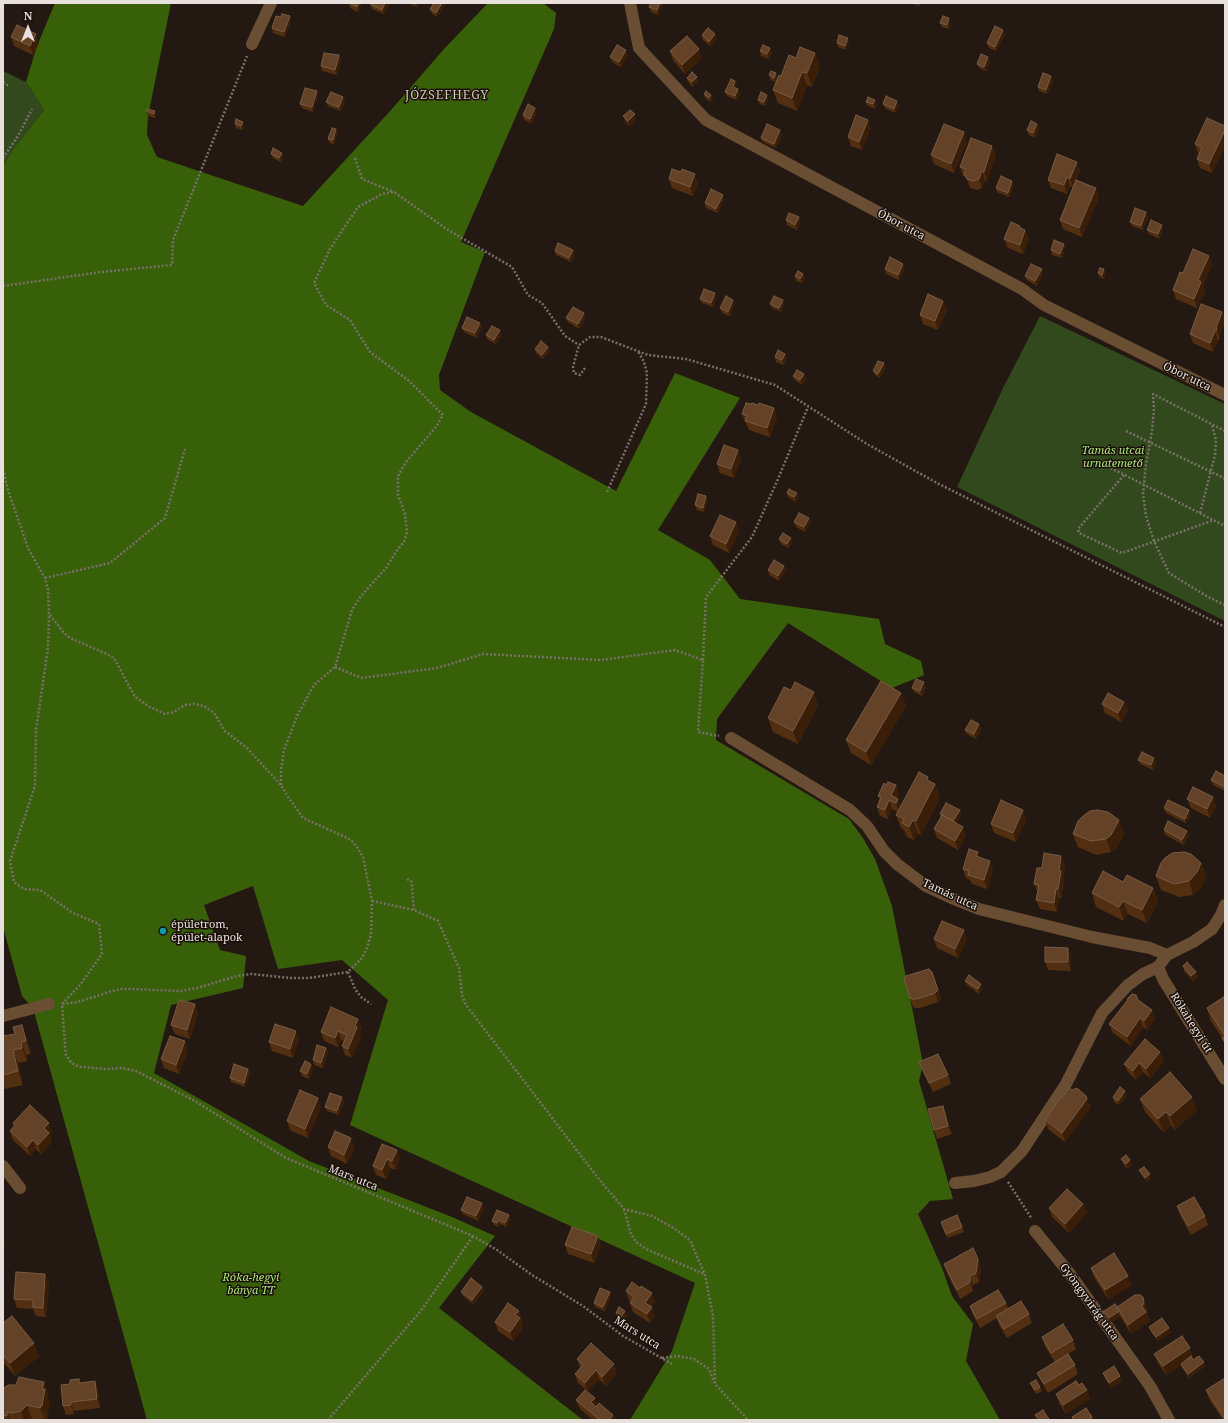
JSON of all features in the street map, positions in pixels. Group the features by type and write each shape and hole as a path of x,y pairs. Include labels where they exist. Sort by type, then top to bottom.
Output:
{"street":[{"path":"252,44 271,3"},
{"name":"Óbor utca","path":"630,3 639,48 706,120 1022,289 1044,305 1225,395"},
{"name":"Tamás utca","path":"731,738 850,810 867,826 884,851 897,864 926,886 979,909 1092,937 1150,948 1167,955"},
{"path":"955,1183 974,1181 990,1177 1001,1172 1022,1151 1066,1084 1102,1013 1128,985 1143,974 1158,967 1167,955 1193,942 1212,929 1221,915 1225,905"},
{"name":"Rókahegyi út","path":"1158,967 1163,979 1225,1079"},
{"path":"3,1016 49,1004"},
{"path":"3,1166 20,1188"},
{"name":"Gyöngyvirág utca","path":"1035,1231 1070,1274 1150,1386 1169,1420"}],"path":[{"path":"3,286 101,272 172,265 173,240 252,44"},
{"path":"3,82 9,86"},
{"path":"3,158 18,136 32,109"},
{"path":"356,158 362,179 394,192 448,230 512,267 528,295 542,303 565,336 579,345"},
{"path":"281,785 281,770 284,750 297,716 314,685 335,667 352,610 361,596 386,568 404,542 407,532 405,514 398,495 398,476 406,462 436,427 443,415 409,381 370,352 350,320 326,305 314,283 330,249 358,207 382,194 394,192"},
{"path":"585,368 580,375 574,374 573,367 579,345 590,337 601,337 648,355 686,359 775,386 866,444 937,483 1225,627"},
{"path":"607,492 646,404 647,373 644,362 638,351"},
{"path":"1225,430 1153,394 1153,414 1143,494 1146,516 1154,541 1169,573 1208,597 1225,605"},
{"path":"731,738 698,732 706,597 752,536 808,407"},
{"path":"1200,513 1215,455 1216,440 1211,424"},
{"path":"1126,431 1225,478"},
{"path":"45,578 110,563 165,518 185,449"},
{"path":"1107,466 1225,526"},
{"path":"3,469 8,490 26,541 45,578 48,590 49,615 48,648 36,730 34,786 10,861 14,882 24,889 40,890 73,913 99,924 102,954 80,985 62,1004"},
{"path":"1124,475 1078,529 1079,533 1122,553 1214,520"},
{"path":"49,615 70,638 114,658 135,697 150,707 165,714 174,712 185,705 194,704 204,706 214,713 225,731 248,748 281,785 303,818 351,840 357,847 363,857 372,901 371,935 367,948 362,958 348,972 309,978 290,978 251,974 237,976 198,988 181,991 132,988 112,991 78,1002 49,1004"},
{"path":"335,667 362,678 437,668 483,654 601,660 675,650 703,660"},
{"path":"407,879 411,881 414,910"},
{"path":"372,901 414,910 438,921 459,968 462,995 466,1005 598,1178 624,1209 631,1234 636,1242 646,1249 705,1274"},
{"path":"348,972 355,989 361,997 371,1004"},
{"name":"Mars utca","path":"62,1004 66,1055 75,1065 94,1068 122,1068 136,1071 195,1101 286,1158 473,1236 583,1306 623,1336 672,1364"},
{"path":"1010,1186 1036,1225 1035,1231"},
{"path":"624,1209 652,1216 672,1227 690,1240 705,1274 713,1316 715,1384"},
{"path":"328,1420 423,1308 473,1236"},
{"path":"661,1358 678,1356 694,1359 709,1368 715,1384 748,1420"}],"green space":[{"name":"Róka-hegyi bánya TT","path":"55,3 171,3 148,116 147,135 157,157 303,206 392,109 444,49 488,3 543,3 556,13 554,29 461,242 485,252 439,375 440,390 471,412 616,491 675,373 740,398 658,530 710,560 740,599 879,619 885,644 921,661 924,675 892,688 788,623 717,719 716,740 849,819 863,838 875,859 892,906 923,1064 919,1081 953,1199 930,1201 918,1214 942,1268 952,1296 973,1324 966,1361 1000,1420 630,1420 672,1351 695,1283 350,1125 388,1000 342,960 278,969 253,886 204,905 220,950 246,956 243,988 171,1005 154,1073 309,1161 452,1217 495,1236 439,1308 583,1420 147,1420 33,1008 22,996 3,927 3,166 15,147 44,110 26,82 37,46"},
{"path":"3,71 26,82 44,110 15,147 3,166"},
{"name":"Tamás utcai urnatemető","path":"1040,316 1225,404 1225,621 957,487 1003,388"}],"building":[{"path":"349,3 359,3 357,7"},
{"path":"385,3 382,10 370,4"},
{"path":"434,3 442,3 436,13 430,9"},
{"path":"651,3 660,3 657,10 649,7"},
{"path":"282,14 290,16 284,32 272,28 276,16 281,17"},
{"path":"943,16 949,18 947,25 940,23"},
{"path":"17,25 36,34 30,46 11,37"},
{"path":"995,26 1003,30 995,47 987,43"},
{"path":"708,28 715,34 709,42 702,35"},
{"path":"839,35 848,38 845,46 837,43"},
{"path":"687,36 699,49 682,65 670,51"},
{"path":"617,45 626,50 619,62 610,57"},
{"path":"763,45 770,48 767,54 760,51"},
{"path":"800,47 815,53 807,73 802,72 792,98 773,90 779,75 781,76 789,55 796,58"},
{"path":"324,53 339,55 335,70 321,66"},
{"path":"981,54 988,57 984,67 977,64"},
{"path":"771,71 776,73 774,78 769,75"},
{"path":"692,72 697,77 692,82 687,78"},
{"path":"1043,73 1051,76 1046,90 1038,87"},
{"path":"731,79 735,81 733,87 738,89 735,96 725,92"},
{"path":"305,88 317,91 312,107 300,104"},
{"path":"706,91 711,95 709,98 704,94"},
{"path":"331,92 343,97 339,107 326,102"},
{"path":"761,92 767,95 764,102 758,100"},
{"path":"886,96 897,101 894,109 883,104"},
{"path":"868,97 875,100 873,104 866,102"},
{"path":"528,104 535,108 530,119 523,115"},
{"path":"147,109 155,111 154,114 146,111"},
{"path":"630,110 635,114 628,121 623,116"},
{"path":"856,115 868,120 859,142 848,137"},
{"path":"1207,118 1225,126 1225,130 1209,164 1197,159 1202,147 1195,144"},
{"path":"236,119 243,122 241,126 235,124"},
{"path":"1031,121 1037,124 1033,133 1027,130"},
{"path":"767,124 780,130 774,144 761,138"},
{"path":"944,124 964,132 951,164 931,155"},
{"path":"332,128 336,129 333,140 328,139"},
{"path":"971,138 992,146 984,172 982,171 979,179 973,181 967,179 964,173 966,169 960,167"},
{"path":"273,148 282,153 279,158 271,154"},
{"path":"1057,154 1077,162 1070,179 1067,177 1064,185 1048,180"},
{"path":"672,169 681,172 682,169 695,174 690,187 669,179"},
{"path":"1001,176 1012,181 1008,193 996,188"},
{"path":"1076,180 1096,188 1079,228 1060,220"},
{"path":"711,189 723,195 716,209 705,203"},
{"path":"1135,208 1146,212 1141,226 1130,222"},
{"path":"789,213 799,217 795,225 786,220"},
{"path":"1151,220 1162,225 1158,234 1147,230"},
{"path":"1011,222 1025,230 1020,245 1004,239"},
{"path":"1054,240 1064,244 1060,254 1051,250"},
{"path":"558,243 573,250 569,258 555,251"},
{"path":"1193,249 1209,256 1198,280 1201,282 1194,299 1173,290 1180,272 1183,273"},
{"path":"890,257 903,264 898,275 885,269"},
{"path":"1031,264 1042,269 1035,281 1025,276"},
{"path":"1100,268 1104,269 1102,275 1098,273"},
{"path":"798,271 803,274 800,279 795,276"},
{"path":"704,289 715,293 711,303 700,299"},
{"path":"928,294 943,301 935,321 920,315"},
{"path":"726,296 733,300 728,312 720,308"},
{"path":"774,296 783,300 779,308 770,304"},
{"path":"1201,304 1222,312 1216,328 1217,330 1215,331 1210,343 1190,334"},
{"path":"573,307 584,313 578,324 566,318"},
{"path":"467,317 480,323 475,333 462,328"},
{"path":"492,326 500,330 494,340 486,335"},
{"path":"541,341 548,347 542,355 535,349"},
{"path":"778,350 785,354 782,360 775,357"},
{"path":"878,361 884,363 878,374 873,371"},
{"path":"797,370 804,374 800,380 793,376"},
{"path":"746,403 758,405 759,403 774,408 767,428 745,421 747,416 742,414"},
{"path":"724,445 738,450 731,469 717,464"},
{"path":"789,489 797,493 794,497 787,493"},
{"path":"698,494 706,496 703,508 695,505"},
{"path":"799,513 809,518 804,527 794,522"},
{"path":"720,515 736,522 726,544 710,536"},
{"path":"783,533 791,538 787,544 779,539"},
{"path":"774,560 784,566 778,576 768,570"},
{"path":"916,679 924,682 920,691 912,688"},
{"path":"881,681 901,693 866,752 846,740"},
{"path":"795,682 814,692 793,731 768,718 784,687 791,690"},
{"path":"1108,693 1124,702 1118,713 1102,704"},
{"path":"971,720 979,724 974,734 965,730"},
{"path":"1142,752 1154,758 1151,765 1138,760"},
{"path":"1216,771 1225,776 1225,787 1211,780"},
{"path":"919,772 928,777 927,780 935,784 916,821 913,820 909,827 902,823 904,819 896,815"},
{"path":"888,782 896,785 891,795 898,799 896,803 889,800 885,810 877,807 881,797 878,796 884,783 886,785"},
{"path":"1193,787 1213,797 1207,809 1187,799"},
{"path":"1001,800 1023,810 1013,833 991,824"},
{"path":"1168,800 1189,810 1185,819 1164,808"},
{"path":"946,803 960,810 953,821 940,814"},
{"path":"1097,810 1108,812 1119,820 1111,835 1106,839 1091,841 1073,834 1078,821 1083,816 1090,811"},
{"path":"942,815 963,827 955,841 934,829"},
{"path":"1168,821 1187,831 1182,840 1164,830"},
{"path":"969,849 978,852 976,856 990,861 984,880 968,875 969,871 963,869"},
{"path":"1184,852 1191,854 1201,863 1197,872 1189,881 1174,884 1156,876 1161,863 1165,858 1172,853"},
{"path":"1044,853 1061,856 1059,871 1061,871 1054,903 1036,900 1039,885 1034,884 1037,868 1042,868"},
{"path":"1103,871 1123,882 1127,875 1153,888 1142,910 1123,901 1119,907 1092,893"},
{"path":"942,921 964,930 955,949 934,939"},
{"path":"1045,947 1068,948 1068,962 1045,962"},
{"path":"1187,962 1196,972 1191,976 1183,966"},
{"path":"929,969 932,972 938,990 935,993 917,999 910,998 904,978 906,976"},
{"path":"969,975 981,984 978,989 965,981"},
{"path":"1132,994 1136,995 1138,1000 1152,1010 1144,1021 1140,1018 1127,1037 1109,1024"},
{"path":"1225,996 1225,1036 1207,1008"},
{"path":"179,1000 195,1004 187,1030 171,1025"},
{"path":"331,1007 358,1019 355,1026 357,1027 348,1049 342,1046 347,1035 338,1031 335,1038 321,1032"},
{"path":"275,1024 296,1031 290,1049 269,1042"},
{"path":"22,1025 26,1041 21,1042 22,1048 13,1050 18,1071 3,1075 3,1036 15,1034 13,1027"},
{"path":"170,1036 185,1041 176,1065 161,1059"},
{"path":"1145,1039 1160,1052 1146,1069 1139,1063 1133,1071 1124,1064"},
{"path":"317,1045 326,1048 321,1063 313,1060"},
{"path":"938,1054 948,1075 929,1083 919,1062"},
{"path":"305,1061 311,1064 307,1074 300,1071"},
{"path":"234,1064 248,1069 244,1083 230,1078"},
{"path":"1170,1072 1192,1097 1170,1116 1166,1112 1158,1119 1140,1099"},
{"path":"1120,1087 1125,1091 1118,1101 1113,1097"},
{"path":"1069,1088 1072,1090 1077,1088 1086,1096 1087,1099 1062,1133 1045,1120"},
{"path":"300,1090 318,1098 305,1129 287,1121"},
{"path":"330,1093 342,1097 337,1111 325,1107"},
{"path":"30,1105 49,1123 44,1128 49,1133 38,1145 33,1140 27,1147 10,1131 15,1125 13,1123"},
{"path":"943,1106 948,1126 934,1130 928,1109"},
{"path":"335,1131 351,1138 344,1155 328,1147"},
{"path":"382,1144 397,1150 392,1161 387,1159 382,1170 373,1166"},
{"path":"1126,1155 1130,1160 1126,1164 1121,1159"},
{"path":"1144,1167 1150,1174 1145,1178 1139,1170"},
{"path":"1067,1189 1083,1204 1065,1224 1049,1208"},
{"path":"467,1197 482,1203 476,1216 461,1210"},
{"path":"1194,1197 1205,1216 1188,1226 1177,1206"},
{"path":"497,1210 509,1215 505,1223 499,1220 497,1223 492,1221"},
{"path":"957,1215 962,1227 946,1234 941,1222"},
{"path":"572,1227 598,1236 591,1254 565,1245"},
{"path":"973,1248 978,1259 976,1273 970,1276 970,1282 957,1290 944,1264"},
{"path":"1114,1253 1128,1276 1105,1290 1091,1268"},
{"path":"16,1272 45,1274 43,1308 33,1307 33,1300 14,1299"},
{"path":"471,1278 482,1287 472,1300 461,1292"},
{"path":"632,1282 640,1288 641,1286 652,1293 645,1303 652,1307 647,1314 630,1303 634,1297 626,1291"},
{"path":"600,1288 610,1292 603,1307 594,1303"},
{"path":"998,1290 1006,1303 977,1319 970,1306"},
{"path":"1135,1295 1140,1295 1143,1297 1144,1303 1142,1306 1146,1312 1128,1325 1117,1307"},
{"path":"1021,1301 1029,1314 1004,1329 996,1316"},
{"path":"508,1303 519,1311 515,1315 520,1318 510,1332 495,1322"},
{"path":"1115,1304 1118,1312 1109,1318 1104,1311"},
{"path":"619,1307 625,1311 621,1317 616,1313"},
{"path":"12,1316 34,1343 10,1363 3,1355 3,1323"},
{"path":"1162,1318 1169,1328 1156,1337 1149,1327"},
{"path":"1063,1324 1073,1340 1051,1353 1042,1337"},
{"path":"1182,1336 1190,1348 1163,1366 1154,1354"},
{"path":"591,1343 614,1364 602,1377 596,1370 585,1383 575,1374 583,1365 577,1359"},
{"path":"1068,1354 1075,1365 1044,1384 1037,1373"},
{"path":"1191,1356 1193,1360 1199,1356 1204,1362 1188,1374 1181,1364"},
{"path":"1114,1366 1120,1376 1109,1383 1103,1373"},
{"path":"19,1377 44,1382 42,1389 45,1389 42,1406 41,1405 40,1408 27,1405 21,1411 12,1413 7,1412 7,1416 3,1415 3,1390 8,1385 16,1385"},
{"path":"1225,1378 1225,1419 1206,1390"},
{"path":"79,1379 79,1383 95,1381 97,1399 71,1402 71,1405 63,1406 61,1385 70,1384 70,1380"},
{"path":"1036,1380 1040,1387 1035,1390 1030,1383"},
{"path":"1076,1381 1079,1385 1082,1383 1087,1390 1063,1405 1056,1394"},
{"path":"585,1390 595,1398 591,1402 596,1407 599,1403 613,1415 609,1420 600,1420 576,1400"},
{"path":"1086,1408 1092,1417 1088,1420 1074,1420 1072,1417"},
{"path":"1043,1410 1049,1419 1048,1420 1039,1420 1035,1415"}],"place":[{"name":"épületrom, épület-alapok","path":"163,931"}],"district":[{"name":"JÓZSEFHEGY","path":"447,96"}]}
